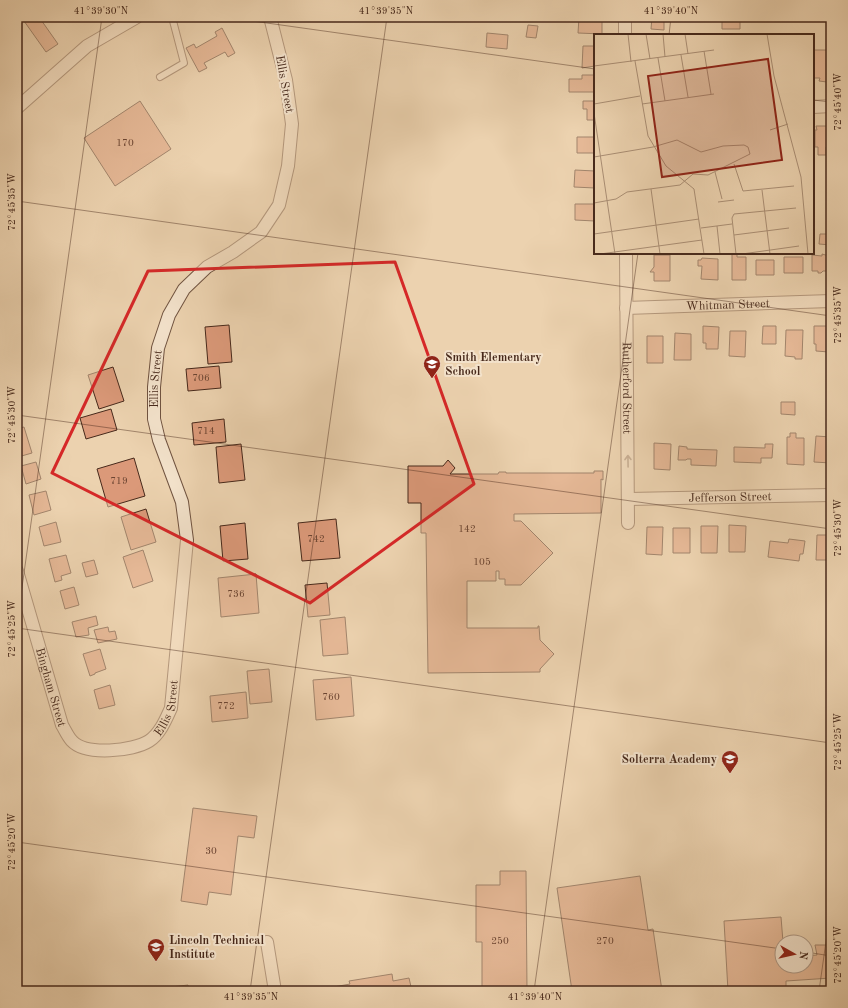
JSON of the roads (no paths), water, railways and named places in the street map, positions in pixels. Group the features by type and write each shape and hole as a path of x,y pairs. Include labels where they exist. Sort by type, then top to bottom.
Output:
{"street":[{"path":"17,108 87,46 137,17"},
{"name":"Ellis Street","path":"85,749 105,750 126,748 149,741 165,724 171,708 187,540 182,502 159,440 154,419 154,387 158,348 169,315 184,289 207,267 233,252 261,232 279,205 288,166 292,124 286,80 270,17"},
{"path":"625,17 625,34"},
{"path":"814,107 831,106"},
{"name":"Rutherford Street","path":"626,254 628,523"},
{"name":"Whitman Street","path":"626,308 831,301"},
{"name":"Jefferson Street","path":"629,500 831,495"},
{"name":"Bingham Street","path":"17,571 22,612 62,725 72,741 85,749"},
{"path":"267,942 275,991"}],"lane":[{"path":"160,78 184,63 172,17"}],"place":[{"name":"Smith Elementary School","path":"432,379"},
{"name":"Solterra Academy","path":"730,774"},
{"name":"Lincoln Technical Institute","path":"156,962"}]}
